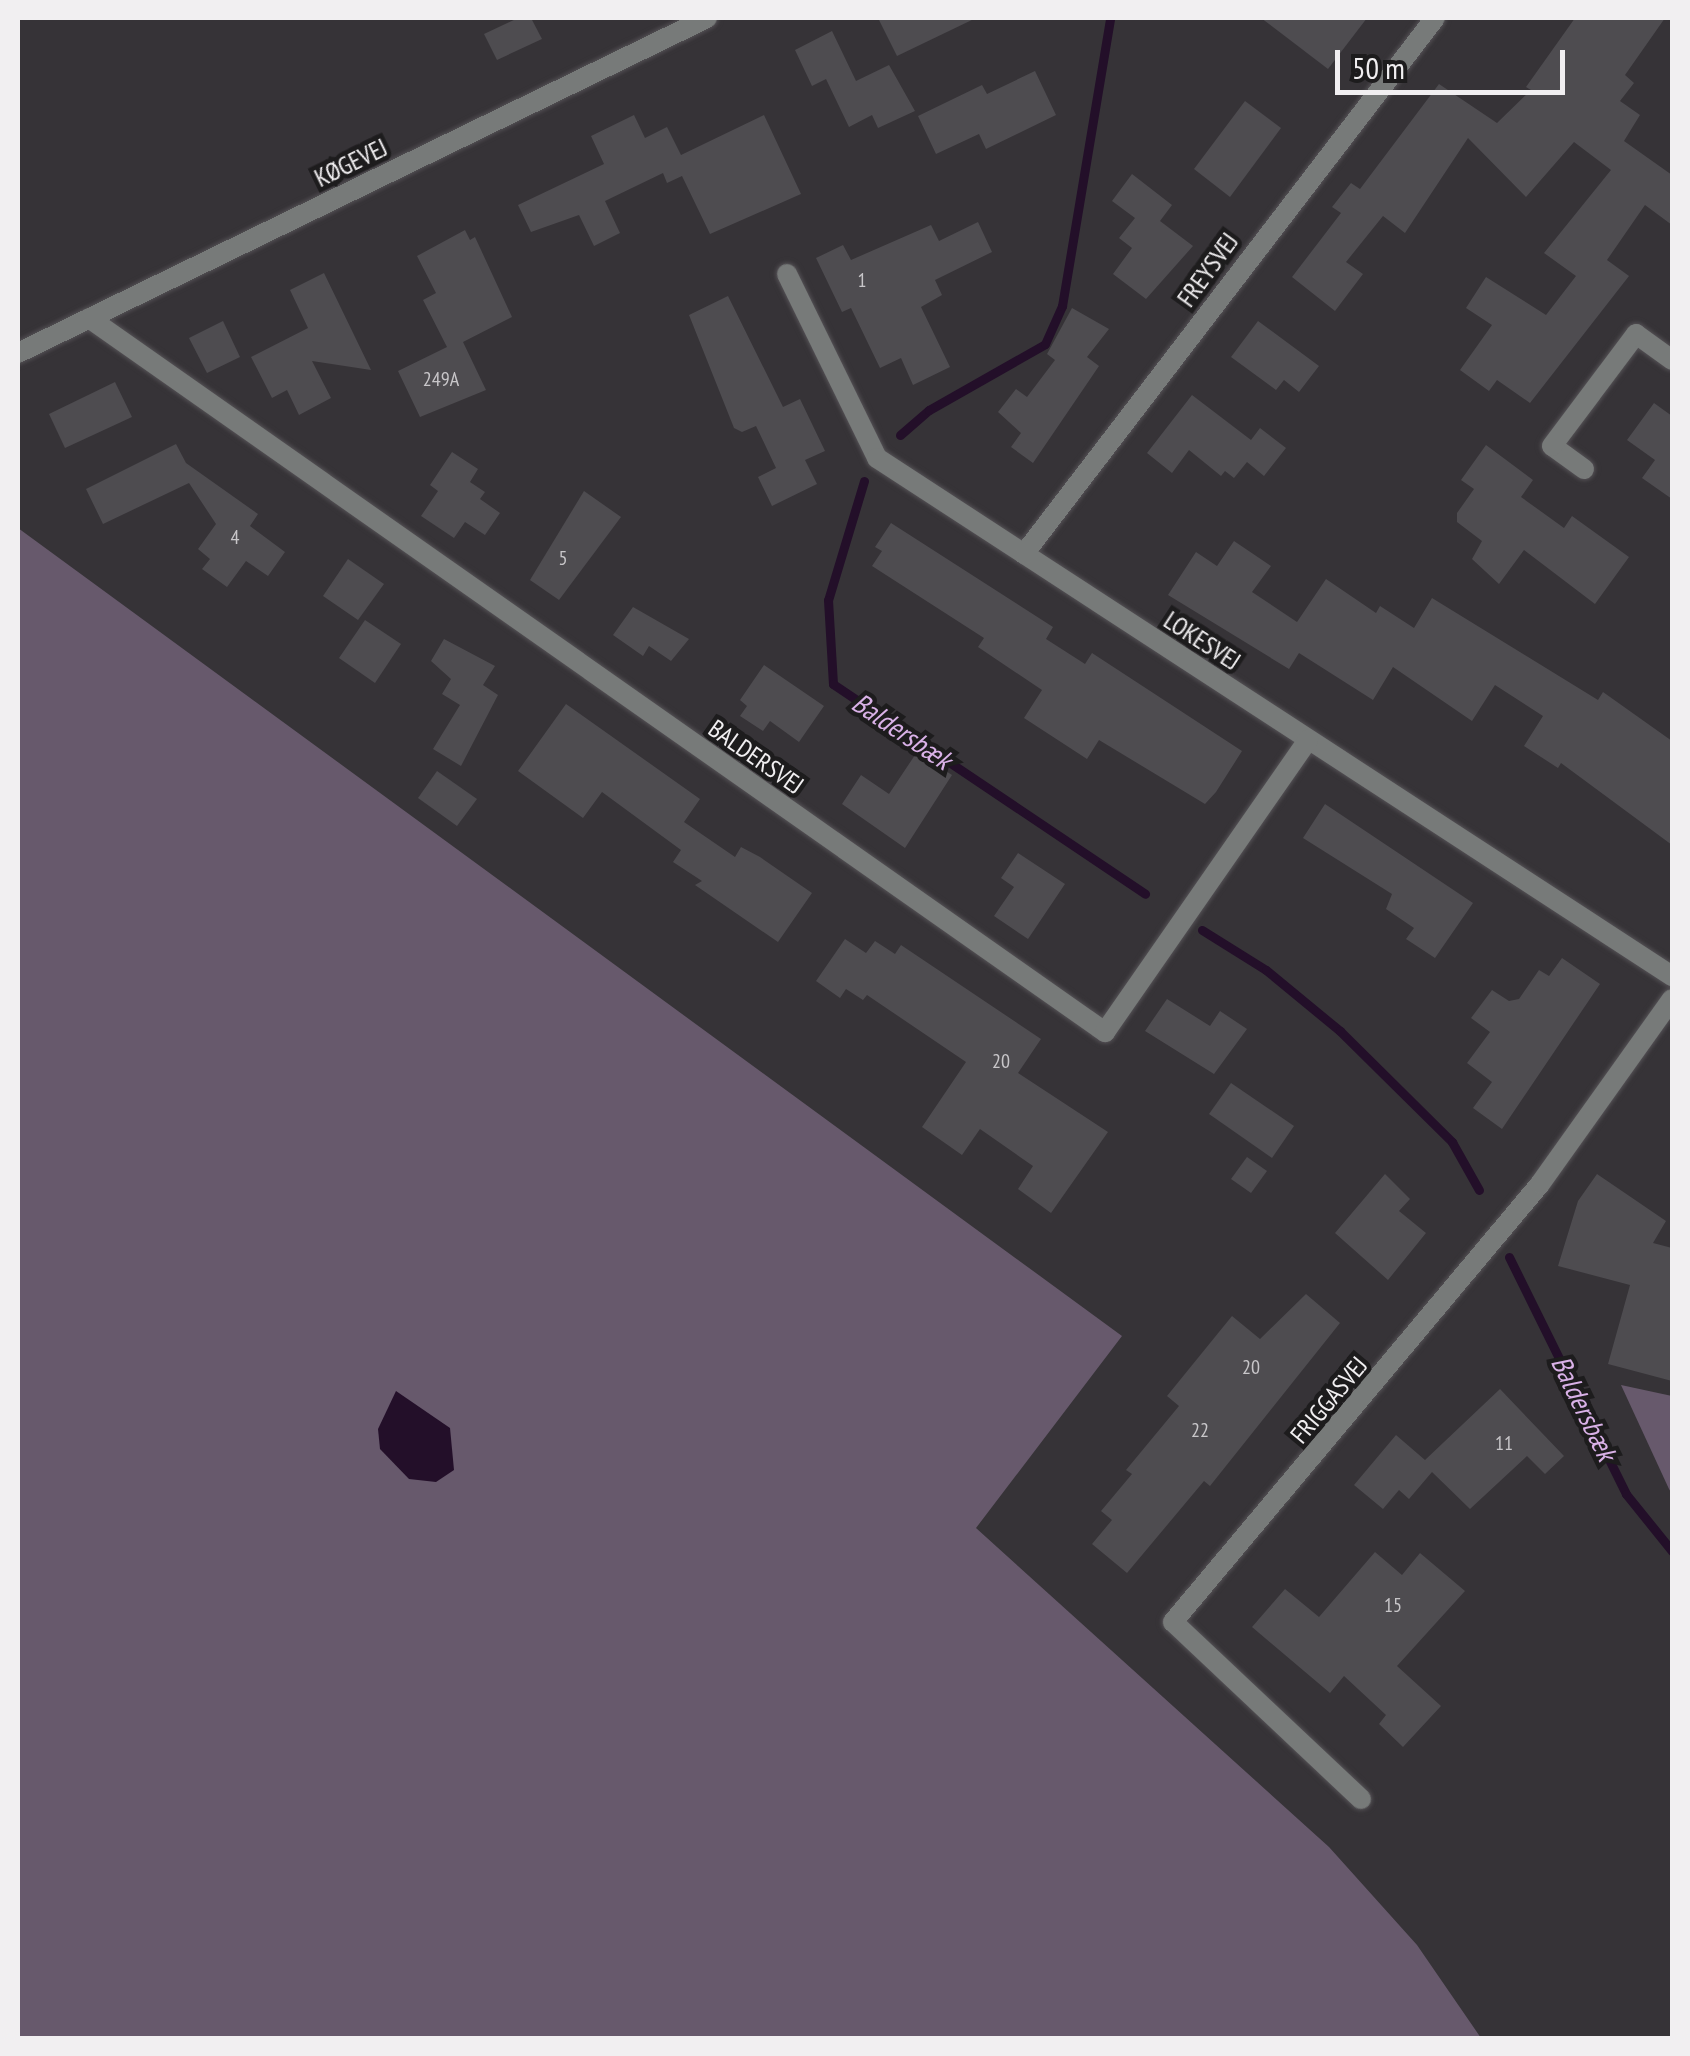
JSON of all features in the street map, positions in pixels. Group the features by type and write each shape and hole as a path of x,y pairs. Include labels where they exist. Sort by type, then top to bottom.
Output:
{"street":[{"name":"KØGEVEJ","path":"18,353 707,18"},
{"name":"FREYSVEJ","path":"1024,554 1435,18"},
{"name":"LOKESVEJ","path":"787,274 877,458 1672,976"},
{"name":"BALDERSVEJ","path":"88,318 1105,1032 1308,740"},
{"path":"1584,470 1552,446 1636,334 1672,360"},
{"name":"FRIGGASVEJ","path":"1361,1799 1173,1622 1540,1184 1672,998"}],"shaded area":[{"path":"18,528 1122,1336 976,1528 1329,1847 1417,1945 1481,2038 18,2038"},
{"path":"1621,1385 1672,1396 1672,1494 1669,1489"},
{"path":"396,1391 450,1428 454,1470 436,1482 409,1479 380,1449 378,1429"}],"building":[{"path":"518,18 531,18 542,39 497,60 484,34"},
{"path":"878,18 976,18 897,56"},
{"path":"1261,18 1367,18 1328,69"},
{"path":"1575,18 1665,18 1625,75 1634,83 1620,101 1640,115 1624,141 1672,175 1672,225 1645,205 1607,260 1629,276 1530,403 1497,380 1489,391 1460,370 1492,325 1466,308 1486,277 1546,315 1576,276 1544,253 1611,170 1574,142 1526,197 1468,138 1405,233 1383,216 1346,262 1363,274 1335,311 1292,277 1341,213 1332,207 1351,183 1360,189 1439,84 1497,123 1531,90 1526,87"},
{"path":"832,31 856,81 889,65 915,111 878,128 872,115 849,127 826,79 812,86 795,50"},
{"path":"1035,71 1056,115 986,149 979,134 936,154 918,116 982,85 987,94"},
{"path":"1245,101 1281,128 1230,197 1194,169"},
{"path":"634,115 645,138 667,127 681,155 764,115 801,194 710,234 682,176 667,183 663,173 605,201 620,233 594,246 579,215 531,232 518,205 604,164 591,136"},
{"path":"1132,174 1172,205 1160,221 1193,246 1146,299 1113,274 1132,248 1119,238 1135,218 1112,201"},
{"path":"978,222 992,252 935,280 942,295 921,307 950,367 913,385 901,358 880,368 851,308 842,312 816,258 843,245 851,260 931,225 939,241"},
{"path":"465,230 470,240 475,237 512,317 463,342 486,390 420,417 398,371 447,347 423,300 436,293 417,256"},
{"path":"324,273 371,370 312,361 331,398 299,415 287,390 272,398 251,357 308,328 290,290"},
{"path":"728,296 783,407 800,399 825,451 805,460 817,484 772,506 758,477 776,468 756,426 742,432 734,428 689,315"},
{"path":"1072,308 1109,329 1087,357 1099,366 1033,463 1011,447 1021,433 998,412 1016,389 1027,397 1055,360 1047,354"},
{"path":"223,321 240,357 207,373 189,338"},
{"path":"1258,321 1319,366 1299,392 1284,380 1276,390 1231,357"},
{"path":"115,382 132,417 65,448 49,414"},
{"path":"1192,395 1251,440 1260,428 1286,448 1264,476 1247,462 1234,478 1225,471 1221,476 1189,450 1172,473 1147,453"},
{"path":"1654,403 1672,416 1672,499 1642,478 1655,460 1627,440"},
{"path":"176,444 186,463 258,514 250,526 285,552 268,576 246,561 227,587 202,569 210,559 198,549 216,524 189,483 103,524 86,489"},
{"path":"1486,445 1533,480 1521,497 1564,528 1572,516 1629,557 1595,604 1524,550 1499,584 1472,559 1482,541 1457,522 1457,513 1474,489 1461,480"},
{"path":"452,452 478,469 470,482 485,492 480,499 500,513 485,535 465,522 454,538 421,516 438,491 430,485"},
{"path":"584,491 621,517 559,600 530,580"},
{"path":"891,523 1053,627 1046,639 1085,664 1092,653 1242,751 1216,792 1205,804 1099,740 1087,759 1024,718 1042,690 978,647 984,638 872,566 882,551 875,547"},
{"path":"1234,541 1271,566 1252,592 1297,622 1326,579 1376,613 1380,606 1414,628 1432,598 1598,700 1603,692 1672,741 1672,845 1561,763 1558,768 1524,746 1543,716 1495,685 1472,721 1393,667 1373,700 1299,653 1289,669 1168,595 1196,552 1217,566"},
{"path":"348,559 384,584 358,620 323,596"},
{"path":"633,607 689,639 671,661 649,646 643,656 613,635"},
{"path":"365,620 401,644 375,683 339,658"},
{"path":"444,639 495,666 483,685 498,695 461,766 433,749 460,705 442,694 451,679 431,661"},
{"path":"764,665 824,706 799,742 770,721 763,731 740,716 747,706 740,700"},
{"path":"566,704 700,799 684,822 735,857 741,847 760,857 812,893 778,942 695,885 702,881 673,862 681,850 602,792 583,818 518,771"},
{"path":"917,752 952,775 905,848 842,804 861,775 889,794"},
{"path":"437,771 477,799 457,826 418,798"},
{"path":"1325,804 1473,903 1435,958 1406,939 1414,928 1386,909 1392,894 1303,838"},
{"path":"1018,853 1065,884 1028,939 994,916 1014,887 1001,878"},
{"path":"845,939 866,953 875,941 895,954 901,945 1041,1039 1018,1073 1108,1132 1051,1213 1018,1189 1033,1166 980,1129 962,1155 922,1127 966,1062 867,995 863,1000 846,989 840,998 816,981"},
{"path":"1562,958 1600,984 1502,1129 1473,1108 1492,1082 1467,1063 1490,1032 1471,1018 1492,990 1509,1001 1519,999 1539,970 1549,976"},
{"path":"1167,999 1210,1026 1220,1011 1247,1029 1214,1074 1145,1031"},
{"path":"1231,1083 1294,1126 1272,1158 1209,1114"},
{"path":"1247,1157 1267,1171 1251,1193 1231,1179"},
{"path":"1385,1174 1410,1199 1399,1211 1426,1233 1388,1280 1335,1233"},
{"path":"1597,1174 1666,1221 1653,1243 1672,1248 1672,1381 1608,1364 1630,1285 1558,1266 1578,1201"},
{"path":"1306,1294 1340,1323 1210,1486 1204,1481 1127,1573 1092,1544 1112,1520 1101,1511 1132,1474 1126,1470 1179,1406 1167,1396 1232,1316 1260,1339"},
{"path":"1500,1389 1564,1456 1545,1474 1527,1456 1470,1509 1432,1472 1409,1499 1399,1490 1383,1509 1354,1485 1396,1435 1425,1460"},
{"path":"1375,1552 1402,1575 1420,1553 1465,1591 1397,1666 1441,1706 1403,1747 1379,1724 1386,1715 1344,1676 1330,1693 1252,1627 1285,1589 1319,1617"}],"waterway":[{"name":"Baldersbæk","path":"900,435 929,410 1045,344 1062,306 1110,18"},
{"name":"Baldersbæk","path":"864,481 828,600 833,684 1145,894"},
{"name":"Baldersbæk","path":"1202,930 1266,970 1340,1031 1452,1142 1479,1190"},
{"name":"Baldersbæk","path":"1509,1257 1626,1494 1672,1551"}]}
